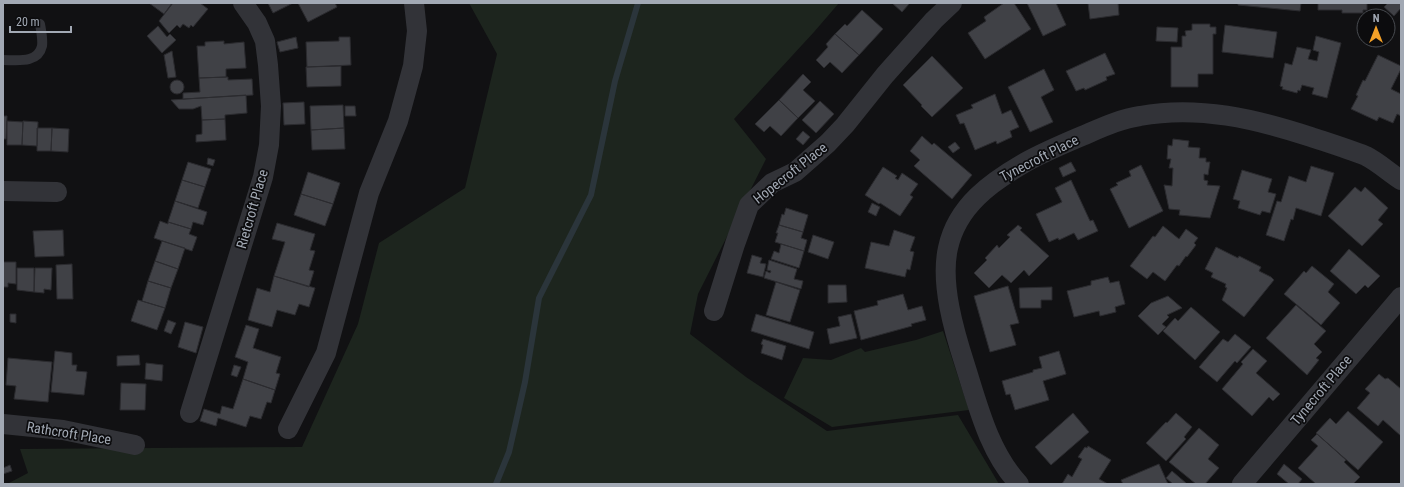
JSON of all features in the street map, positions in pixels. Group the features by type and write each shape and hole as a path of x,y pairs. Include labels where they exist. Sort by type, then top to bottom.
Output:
{"street":[{"name":"Rietcroft Place","path":"190,414 263,178 269,145 271,106 265,41 257,23 243,3"},
{"path":"288,429 326,353 369,193 398,121 413,66 417,31 414,3"},
{"name":"Hopecroft Place","path":"714,311 734,244 750,205 772,183 795,172 846,125 885,75 934,20 952,3"},
{"name":"Tynecroft Place","path":"1019,484 995,451 982,418 952,321 945,278 948,248 958,221 975,197 1002,176 1043,153 1107,125 1140,116 1182,112 1228,115 1284,128 1367,157 1401,180"},
{"path":"3,191 57,192"},
{"name":"Tynecroft Place","path":"1242,484 1401,297"},
{"name":"Rathcroft Place","path":"3,424 63,430 135,445"}],"lane":[{"path":"3,60 29,60 39,53 42,45 40,24"}],"shaded area":[{"path":"469,3 839,3 734,119 766,159 698,294 690,334 746,377 827,431 958,415 999,484 7,484 28,473 20,449 302,447 358,324 379,243 465,188 497,54"},
{"path":"943,331 969,410 832,427 784,398 803,358 831,360 861,348 865,352 916,340"}],"building":[{"path":"149,3 172,3 164,14"},
{"path":"173,3 200,3 208,9 193,27 191,25 189,28 183,24 180,28 177,25 169,33 159,21"},
{"path":"268,3 293,3 273,13"},
{"path":"298,3 335,3 337,7 308,22"},
{"path":"892,3 908,3 909,4 902,12"},
{"path":"1004,3 1014,3 1031,29 985,59 968,33 986,21 984,17"},
{"path":"1027,3 1056,3 1066,25 1043,36"},
{"path":"1088,3 1118,3 1119,15 1090,19"},
{"path":"1238,3 1301,3 1300,11 1238,5"},
{"path":"1318,3 1367,3 1367,8 1356,8 1356,13 1342,13 1342,10 1318,10"},
{"path":"1388,3 1401,3 1401,8 1396,14 1396,8 1384,7"},
{"path":"862,10 883,29 859,55 835,34 845,24 847,26"},
{"path":"1192,24 1210,24 1210,27 1216,27 1216,34 1213,34 1213,74 1198,74 1198,87 1171,87 1171,47 1182,47 1182,36 1186,36 1185,31 1192,30"},
{"path":"1225,25 1277,32 1273,58 1222,52"},
{"path":"158,26 167,37 170,34 176,40 162,53 147,36"},
{"path":"1157,27 1178,28 1177,42 1156,41"},
{"path":"835,34 859,55 842,73 830,62 824,68 816,60 828,47 826,44"},
{"path":"1316,36 1341,43 1327,98 1312,94 1314,88 1302,85 1300,91 1298,90 1297,93 1282,89 1283,87 1280,86 1285,63 1292,65 1297,47 1311,50 1308,59 1317,61 1319,52 1313,50"},
{"path":"296,37 298,48 280,52 277,42"},
{"path":"339,37 350,37 351,65 307,67 306,42 339,41"},
{"path":"224,41 224,44 244,42 246,68 226,69 226,77 199,78 197,46 205,46 205,42"},
{"path":"172,51 176,77 168,78 164,55"},
{"path":"1105,53 1115,74 1106,77 1107,80 1085,90 1084,88 1076,91 1066,71"},
{"path":"1378,55 1401,66 1391,89 1401,94 1401,116 1397,114 1393,123 1379,117 1377,121 1351,109 1358,96 1356,95 1363,80 1365,81"},
{"path":"932,56 963,88 932,117 903,85"},
{"path":"341,66 341,86 307,87 306,67"},
{"path":"1044,69 1054,90 1041,97 1053,122 1030,132 1008,87"},
{"path":"803,74 811,82 803,90 815,101 798,118 779,100"},
{"path":"228,77 228,80 252,79 253,95 183,99 183,93 200,92 199,78"},
{"path":"174,80 180,80 184,84 184,90 180,94 174,94 170,90 170,84"},
{"path":"995,94 1002,114 1011,110 1019,127 1010,131 1012,137 997,144 996,141 975,150 964,123 960,124 956,115 973,108 971,105"},
{"path":"246,95 247,113 225,115 225,119 202,120 201,106 193,109 179,109 171,100"},
{"path":"779,100 798,118 781,136 770,126 764,132 755,124"},
{"path":"820,101 834,114 816,133 802,120"},
{"path":"304,102 305,124 284,125 283,103"},
{"path":"343,105 344,128 311,130 310,106"},
{"path":"345,106 355,106 356,116 345,116"},
{"path":"3,116 7,116 6,139 3,139"},
{"path":"225,119 226,140 196,142 196,135 202,134 202,120"},
{"path":"7,121 23,122 22,145 7,145"},
{"path":"23,121 38,122 37,146 22,145"},
{"path":"37,128 52,128 51,151 37,151"},
{"path":"52,128 69,129 68,152 51,151"},
{"path":"344,128 345,149 312,150 311,130"},
{"path":"803,131 810,137 803,145 796,139"},
{"path":"922,136 932,145 934,143 972,175 952,199 914,166 920,160 910,151"},
{"path":"1173,139 1189,141 1188,147 1200,148 1199,158 1206,158 1206,162 1210,162 1208,175 1204,174 1204,180 1208,181 1207,185 1220,186 1210,218 1179,215 1180,210 1169,209 1164,185 1172,186 1173,168 1169,168 1171,159 1167,159 1168,145 1172,146"},
{"path":"955,142 960,148 953,153 948,147"},
{"path":"208,158 215,160 213,166 207,164"},
{"path":"188,162 211,169 205,187 182,180"},
{"path":"1071,162 1076,171 1063,177 1059,168"},
{"path":"1141,165 1163,211 1129,228 1110,189 1118,185 1116,183 1131,176 1129,171"},
{"path":"1311,166 1334,173 1321,216 1296,208 1293,220 1291,219 1284,241 1266,235 1277,201 1281,202 1289,176 1306,182"},
{"path":"883,167 897,176 895,178 898,180 902,173 918,184 910,195 913,197 900,216 865,195"},
{"path":"1242,170 1272,179 1268,192 1276,194 1270,213 1262,211 1260,215 1238,208 1240,201 1233,199"},
{"path":"308,172 340,183 333,204 301,194"},
{"path":"182,180 205,187 198,208 175,201"},
{"path":"1071,180 1090,221 1093,220 1098,231 1078,240 1074,233 1059,240 1058,238 1049,242 1036,214 1062,202 1055,188"},
{"path":"1355,187 1361,192 1365,187 1388,208 1378,220 1383,224 1362,246 1328,216"},
{"path":"301,194 333,204 325,226 294,215"},
{"path":"175,201 207,212 203,225 193,222 191,229 168,222"},
{"path":"872,203 880,207 876,216 868,212"},
{"path":"786,208 808,215 803,232 779,225 782,214 784,215"},
{"path":"160,221 191,229 189,234 197,237 192,251 154,238"},
{"path":"277,223 315,234 310,250 315,251 309,270 314,271 309,287 274,276 285,242 272,239"},
{"path":"779,225 803,232 801,238 807,240 804,251 775,242"},
{"path":"1018,225 1022,228 1020,230 1049,256 1029,276 1024,270 1011,283 1002,275 989,288 974,273 987,260 985,258 997,245 999,248 1010,237 1007,235"},
{"path":"1163,226 1179,239 1186,229 1198,238 1194,243 1196,245 1179,266 1177,265 1165,281 1153,272 1147,279 1130,266 1153,236 1155,237"},
{"path":"63,230 64,256 35,257 33,231"},
{"path":"894,230 915,237 910,251 914,252 910,270 907,269 905,277 865,268 871,242 889,246"},
{"path":"813,235 834,242 828,259 808,252"},
{"path":"162,241 185,248 178,269 155,261"},
{"path":"781,244 804,251 799,268 771,259 774,251 779,253"},
{"path":"1216,247 1261,267 1259,271 1274,280 1244,317 1222,300 1227,288 1225,287 1226,284 1211,277 1213,273 1205,269"},
{"path":"1349,249 1380,276 1368,288 1365,285 1356,294 1330,271"},
{"path":"752,255 762,258 760,263 766,264 763,277 747,273"},
{"path":"769,260 797,269 794,279 803,281 801,289 764,278 766,271 770,273 771,271 767,270"},
{"path":"155,261 178,269 171,288 148,281"},
{"path":"3,262 16,262 16,284 8,283 8,287 3,287"},
{"path":"72,264 73,299 57,299 56,265"},
{"path":"1312,266 1334,284 1328,292 1340,303 1321,325 1284,294 1304,271 1306,273"},
{"path":"17,268 34,268 34,292 17,290"},
{"path":"35,268 52,268 51,290 44,289 44,293 34,292"},
{"path":"274,276 315,288 309,307 299,304 295,315 277,310 272,327 248,320 257,288 270,292"},
{"path":"1108,277 1110,283 1119,281 1125,304 1115,307 1116,312 1100,316 1099,311 1074,317 1067,291 1091,285 1091,281"},
{"path":"148,281 171,288 165,308 142,301"},
{"path":"776,282 800,290 790,322 766,315"},
{"path":"828,285 846,285 847,302 828,303"},
{"path":"1008,286 1019,323 1010,325 1016,345 990,352 974,296"},
{"path":"1052,287 1052,300 1041,300 1041,308 1020,308 1019,288"},
{"path":"903,294 908,310 922,306 926,320 911,324 912,326 861,340 854,311 878,305 877,301"},
{"path":"1168,296 1182,308 1167,315 1169,317 1162,324 1166,327 1158,335 1138,316 1151,303"},
{"path":"138,300 165,308 157,330 131,321"},
{"path":"1296,305 1326,331 1314,344 1322,352 1316,358 1319,360 1307,375 1266,338"},
{"path":"1191,307 1220,332 1195,360 1163,331 1175,318 1178,321"},
{"path":"10,314 16,314 16,323 10,322"},
{"path":"756,314 814,332 809,349 751,331"},
{"path":"851,314 857,338 830,344 827,329 840,326 838,317"},
{"path":"168,320 176,323 171,334 164,331"},
{"path":"185,322 203,327 196,353 178,347"},
{"path":"246,325 259,329 253,348 281,357 276,373 280,374 275,390 243,379 248,362 235,357"},
{"path":"1235,334 1251,347 1237,363 1235,361 1217,382 1199,367 1223,339 1228,342"},
{"path":"763,339 786,346 782,360 761,353 763,345 761,344"},
{"path":"1253,349 1267,361 1256,373 1280,394 1273,401 1269,397 1252,416 1222,389 1243,364 1241,362"},
{"path":"55,351 72,353 72,365 77,365 76,371 87,372 84,395 51,392"},
{"path":"1059,351 1066,374 1043,381 1049,400 1015,410 1010,394 1006,395 1002,381 1042,368 1039,357"},
{"path":"139,355 140,365 117,366 117,356"},
{"path":"8,358 52,362 48,402 14,399 16,386 6,385"},
{"path":"146,363 163,365 162,381 145,379"},
{"path":"234,365 241,367 237,377 231,375"},
{"path":"1379,374 1385,379 1388,378 1401,389 1401,436 1383,420 1378,426 1357,408 1370,393 1365,389"},
{"path":"243,379 275,390 271,403 267,402 261,419 250,416 246,427 218,418 216,426 200,421 204,409 220,414 222,406 233,409"},
{"path":"121,383 146,384 145,410 120,410"},
{"path":"1348,411 1383,442 1358,470 1316,433 1330,418 1336,424"},
{"path":"1073,413 1089,432 1051,465 1035,447"},
{"path":"1176,413 1192,427 1184,437 1186,439 1166,461 1146,443"},
{"path":"1199,428 1219,445 1208,459 1219,468 1205,484 1196,484 1169,462"},
{"path":"1317,434 1346,460 1344,462 1360,477 1353,484 1316,484 1298,468 1318,446 1311,440"},
{"path":"1088,446 1111,460 1099,479 1108,484 1062,484 1068,474 1072,477 1082,459 1078,457 1085,447 1087,448"},
{"path":"1159,464 1168,484 1123,484 1121,480"},
{"path":"1284,464 1302,479 1298,484 1289,484 1277,474"},
{"path":"10,465 12,471 3,474 3,468"},
{"path":"1172,471 1186,483 1173,484 1166,478"}],"waterway":[{"path":"496,484 509,452 525,382 539,298 591,195 615,81 638,3"}]}
